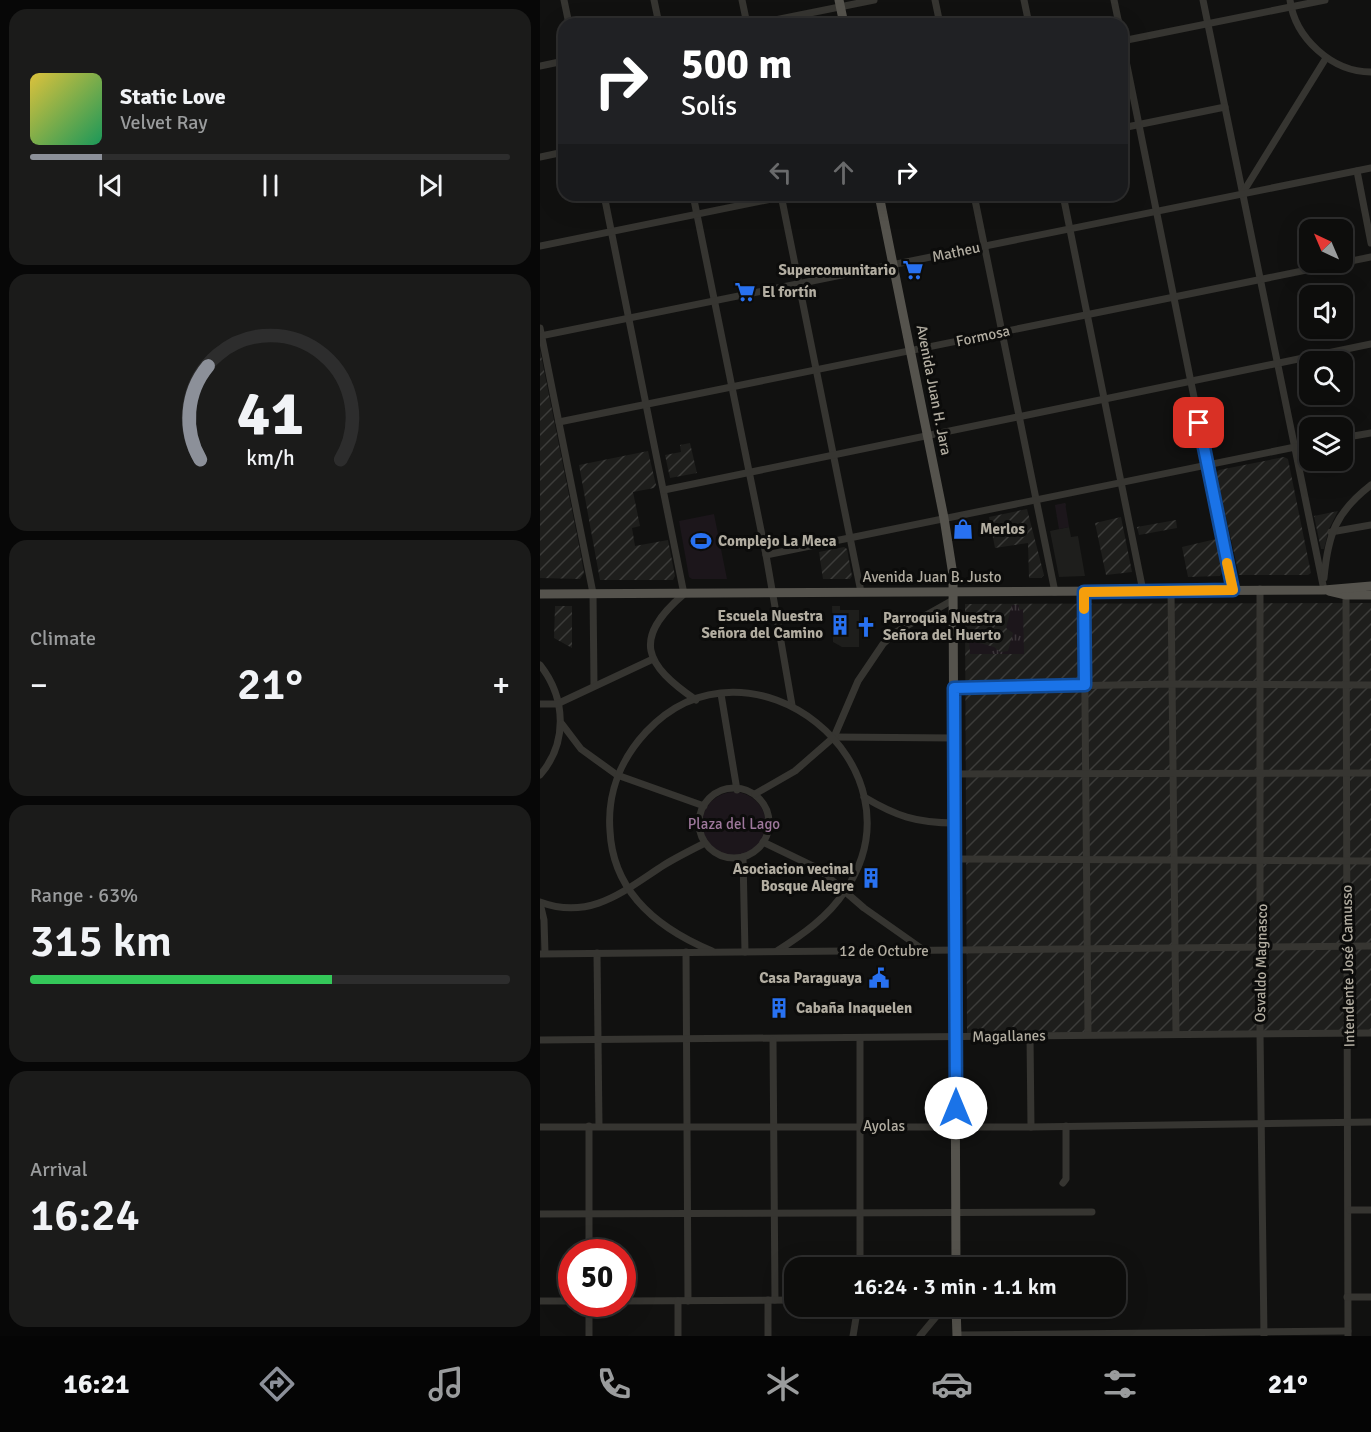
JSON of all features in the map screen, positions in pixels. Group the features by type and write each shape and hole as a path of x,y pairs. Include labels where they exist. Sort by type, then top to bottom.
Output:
{"main road":[{"path":"840,3 843,18"},
{"name":"Avenida Juan H. Jara","path":"880,201 944,518 953,596 956,1257"},
{"name":"Avenida Juan B. Justo","path":"540,594 861,592 953,596 1055,592 1233,590 1324,585 1371,586"},
{"name":"Avenida Juan B. Justo","path":"1324,585 1346,595 1371,595"},
{"path":"956,1317 957,1336"}],"street":[{"path":"564,0 568,18"},
{"path":"654,0 657,18"},
{"path":"742,0 746,18"},
{"path":"779,18 840,3 874,0"},
{"path":"935,0 939,18"},
{"path":"1024,0 1028,18"},
{"path":"1114,0 1118,18"},
{"path":"1203,0 1293,447 1324,585"},
{"path":"1128,40 1291,4 1325,0"},
{"path":"1291,4 1299,27 1310,43 1326,58 1344,67 1371,72"},
{"path":"1242,194 1326,58"},
{"path":"540,66 558,62"},
{"path":"1128,71 1233,590"},
{"path":"1128,127 1225,107"},
{"path":"540,157 558,153"},
{"name":"Matheu","path":"540,333 629,319 1371,168"},
{"path":"1357,171 1371,243"},
{"path":"605,201 684,594 662,614 653,629 651,644 653,659 666,678 696,700"},
{"path":"694,201 766,555 792,705"},
{"path":"540,246 758,201"},
{"path":"783,201 861,592"},
{"path":"975,201 1055,592"},
{"path":"1064,201 1143,591"},
{"name":"Formosa","path":"560,422 1371,257"},
{"path":"540,333 560,422 593,593 594,685"},
{"path":"664,490 1371,344"},
{"path":"1353,436 1371,433"},
{"path":"766,555 1299,446"},
{"path":"1324,585 1331,532 1345,508 1371,485"},
{"path":"1331,532 1371,525"},
{"name":"Osvaldo Magnasco","path":"1260,589 1262,946 1260,1033 1264,1334"},
{"path":"1171,591 1176,1033"},
{"path":"1084,592 1088,1034"},
{"name":"Intendente José Camusso","path":"1346,595 1350,1210 1348,1334"},
{"path":"755,794 795,771 834,737 858,681 873,656 896,632 953,596"},
{"path":"540,704 557,704 653,659"},
{"path":"540,665 552,684 562,724 582,749 617,775 704,806"},
{"path":"954,688 1172,684 1371,686"},
{"path":"721,694 737,790"},
{"path":"714,952 667,929 645,911 629,890 614,856 610,832 610,808 617,775 633,748 650,728 679,707 721,694 759,695 792,705 815,719 834,737 857,775 864,797 866,830 863,845 859,862 845,891 819,920 774,952"},
{"path":"540,775 554,755 562,724"},
{"path":"834,737 954,738"},
{"path":"954,774 1371,773"},
{"path":"737,790 755,794 766,807 770,819 763,842 743,857 723,856 705,843 699,825 704,806 718,793 737,790"},
{"path":"864,797 890,812 921,822 955,823"},
{"path":"763,842 808,862 864,908 925,951"},
{"path":"542,953 544,920 540,903 557,906 590,906 629,890 666,864 705,843"},
{"path":"743,857 745,952"},
{"path":"955,859 1371,861"},
{"name":"12 de Octubre","path":"542,953 1371,946"},
{"path":"686,952 688,1301"},
{"path":"597,953 599,1126"},
{"name":"Magallanes","path":"540,1040 773,1040 1088,1034 1371,1033"},
{"path":"1030,1036 1031,1127"},
{"path":"860,1039 860,1257"},
{"path":"768,1336 773,1214 773,1040"},
{"name":"Ayolas","path":"540,1127 688,1125 1031,1127 1371,1122"},
{"path":"589,1126 589,1239"},
{"path":"1063,1183 1066,1179 1066,1126"},
{"path":"1350,1210 1371,1210"},
{"path":"540,1214 1092,1212"},
{"path":"1347,1297 1371,1297"},
{"path":"636,1301 784,1300"},
{"path":"540,1301 558,1301"},
{"path":"678,1301 678,1336"},
{"path":"589,1317 589,1336"},
{"path":"853,1336 856,1317"},
{"path":"920,1336 936,1317"},
{"path":"957,1336 1348,1334"}],"shaded area":[{"path":"540,350 580,550 584,573 580,579 540,578"},
{"path":"690,443 697,473 670,478 665,455 681,452 680,445"},
{"path":"648,451 656,485 654,488 633,492 640,526 632,528 635,546 668,540 675,576 673,580 600,580 579,465"},
{"path":"1284,457 1288,459 1311,573 1308,575 1239,575 1216,473 1219,470"},
{"path":"1027,509 1044,575 1041,578 1029,578 1028,543 995,548 989,517"},
{"path":"1338,511 1329,529 1324,549 1321,549 1314,516"},
{"path":"1121,517 1132,572 1106,575 1095,523"},
{"path":"1176,520 1177,528 1139,535 1137,527"},
{"path":"1069,527 1071,537 1078,536 1085,576 1059,577 1050,531"},
{"path":"1216,539 1223,572 1220,576 1188,577 1182,547"},
{"path":"844,547 847,549 852,576 850,579 823,579 819,552"},
{"path":"1371,603 1371,1030 967,1033 965,604"},
{"path":"555,606 572,606 572,648 554,638"},
{"name":"Escuela Nuestra Señora del Camino","path":"832,606 840,606 840,610 859,610 859,647 842,647 833,642"}],"green space":[{"path":"1065,503 1069,527 1059,529 1055,505"},
{"name":"Complejo La Meca","path":"714,514 727,579 692,579 689,577 679,521"},
{"path":"1012,605 1019,605 1019,610 1023,609 1024,654 970,654 969,640 994,647 1000,652 1008,651 1013,633 1006,628"},
{"name":"Plaza del Lago","path":"734,792 752,798 760,806 766,824 760,842 752,850 734,856 716,850 708,842 702,824 708,806 716,798"}],"slow traffic":[{"path":"1084,609 1084,592 1233,590 1227,563"}],"place":[{"name":"Supercomunitario","path":"913,270"},
{"name":"El fortín","path":"745,292"},
{"name":"Merlos","path":"963,529"},
{"name":"Complejo La Meca","path":"701,541"},
{"name":"Escuela Nuestra Señora del Camino","path":"840,625"},
{"name":"Parroquia Nuestra Señora del Huerto","path":"866,627"},
{"name":"Asociacion vecinal Bosque Alegre","path":"871,878"},
{"name":"Casa Paraguaya","path":"879,978"},
{"name":"Cabaña Inaquelen","path":"779,1008"}],"route":[{"path":"956,1108 954,688 1085,685 1084,592 1233,590 1199,423"}]}
